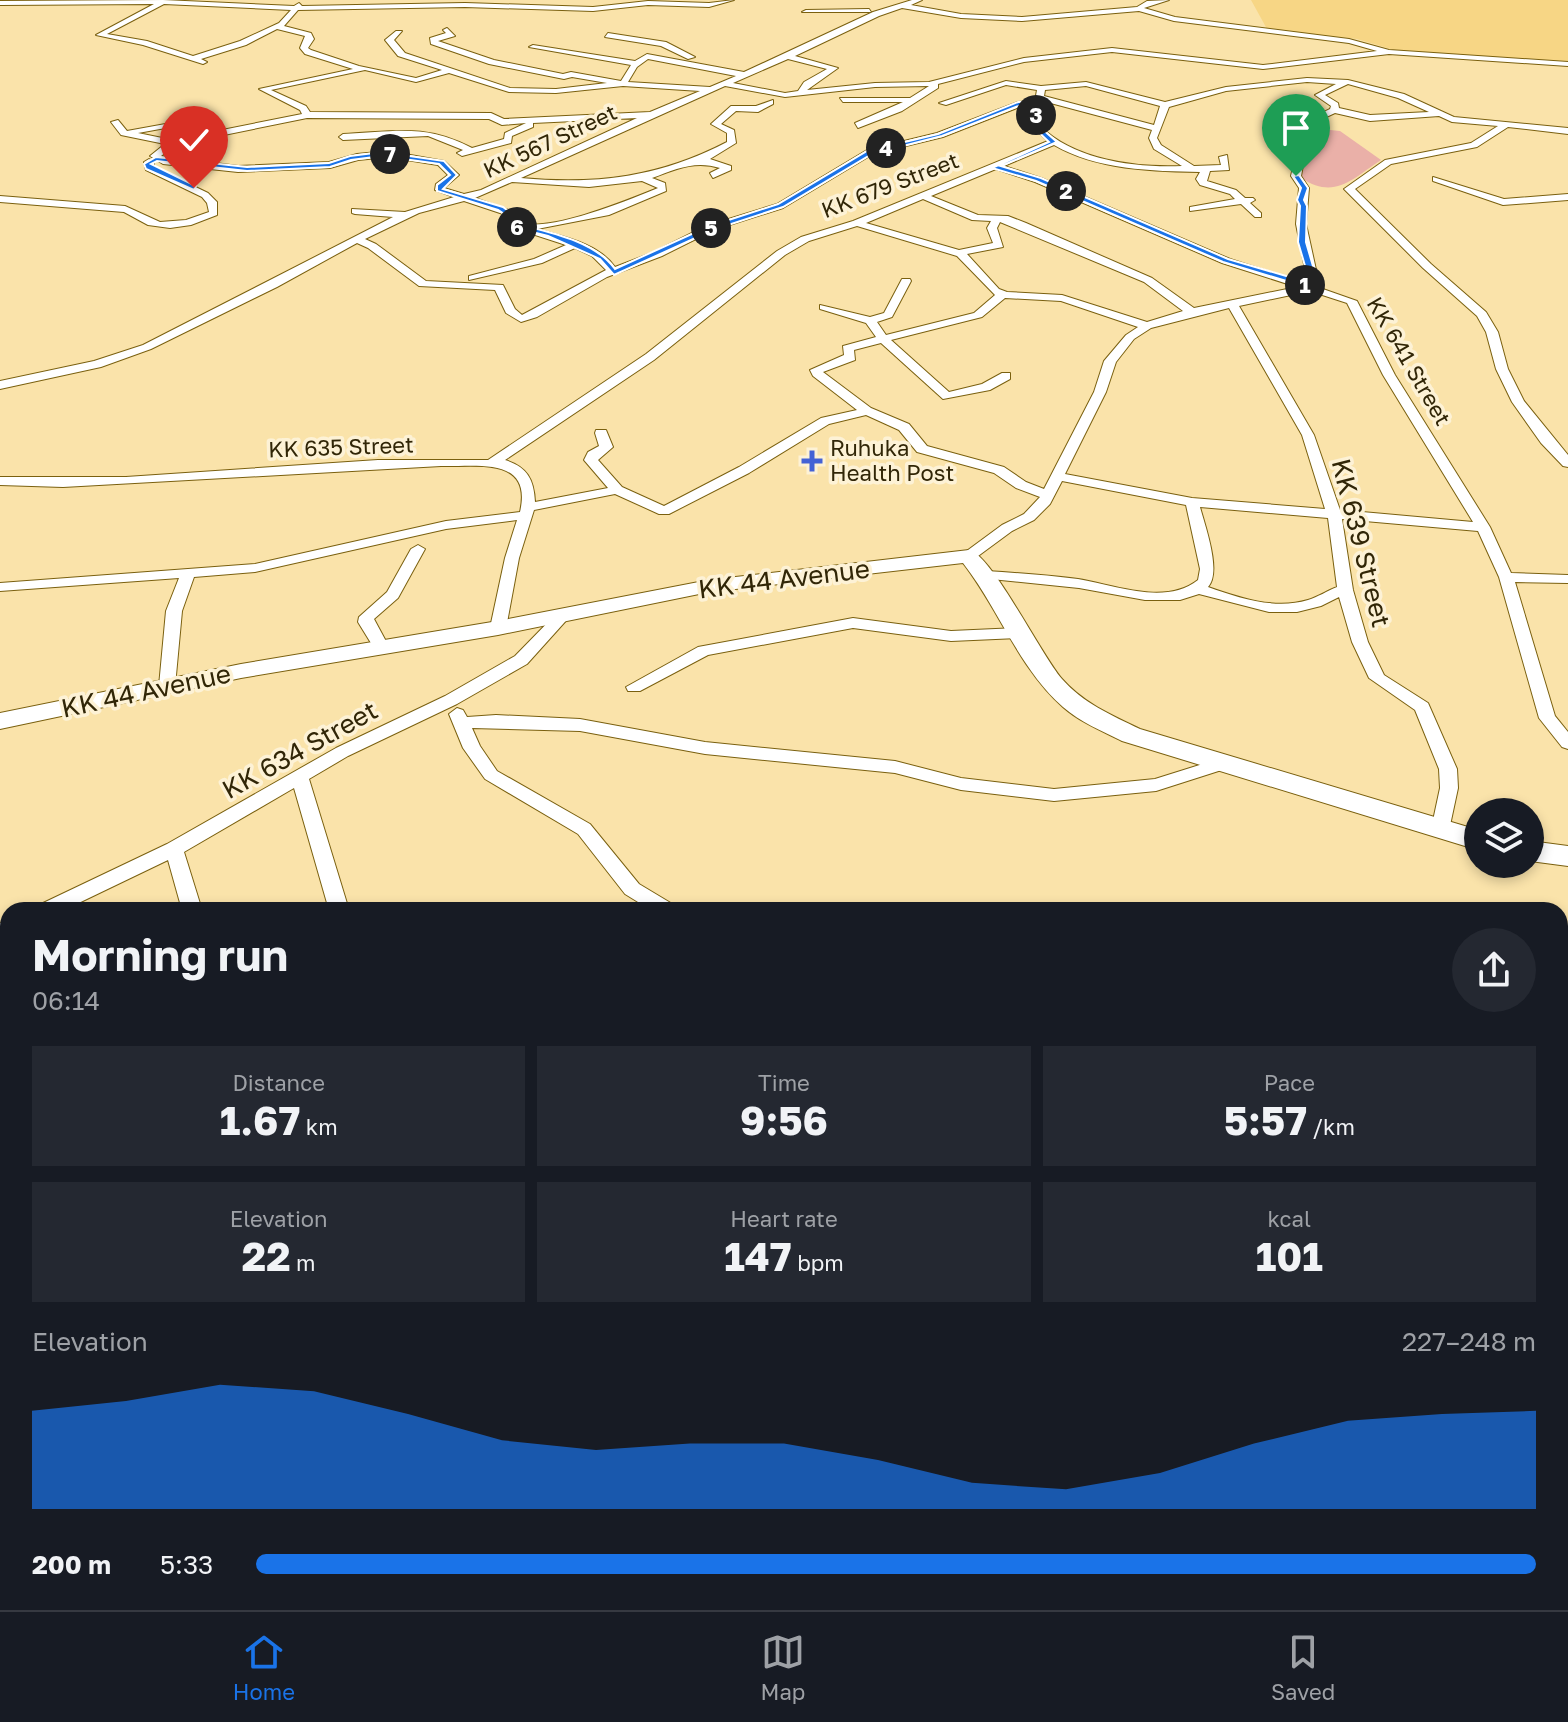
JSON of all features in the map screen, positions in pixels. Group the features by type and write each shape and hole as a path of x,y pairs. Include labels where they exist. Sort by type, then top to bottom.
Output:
{"main road":[{"path":"969,556 986,575 1045,673 1081,707 1131,735 1464,836"},
{"name":"KK 44 Avenue","path":"0,721 380,645 498,628 709,586 969,556"},
{"path":"1544,853 1568,856"}],"street":[{"path":"0,3 137,0 294,8 486,5 593,9 648,3 709,5 731,0"},
{"name":"KK 567 Street","path":"0,385 112,360 194,325 407,215 512,179 650,115 726,84 873,13 919,0"},
{"path":"1139,9 1147,3 1166,0"},
{"path":"192,59 243,43 278,25 302,1"},
{"path":"840,11 846,1 873,13"},
{"path":"163,2 100,35 144,43 203,62"},
{"path":"902,6 961,16 1022,19 1093,8 1139,9 1174,19 1336,38 1389,52"},
{"path":"806,12 873,13"},
{"path":"278,25 308,35 310,39 304,48 308,52 362,67 416,80 447,71"},
{"path":"447,30 452,34 434,38 434,42 470,56 548,74 579,75 623,84 711,89"},
{"path":"399,33 389,40 400,49 401,54 509,90 556,91 623,84 647,56"},
{"path":"608,35 631,36 671,47 696,59 688,64"},
{"path":"533,47 637,64"},
{"path":"595,51 647,56 745,75"},
{"path":"512,179 606,183 644,178 682,164 703,161 732,143 731,132 715,125 721,117 734,108 758,109 768,97 941,83 1024,60 1094,51 1129,51 1263,67 1389,52 1568,64"},
{"path":"786,56 834,68 807,84 799,95"},
{"path":"307,115 303,108 263,89 362,67"},
{"path":"1037,76 1086,84 1165,105 1240,88 1307,80 1348,82 1401,96 1460,121 1568,131"},
{"path":"1334,110 1335,105 1319,95 1348,82"},
{"path":"858,125 899,109 908,100 941,83"},
{"path":"943,103 1006,83 1064,112"},
{"path":"726,84 768,97 781,106"},
{"path":"358,240 372,246 423,284 499,287 510,311 521,319 603,275 614,273 710,228 780,206 870,152 940,135 1021,104 1086,84"},
{"path":"843,90 835,94 841,100 908,100"},
{"path":"1039,99 1156,128"},
{"path":"1039,99 1037,130 1054,142 1118,162 1189,169 1226,168 1224,157"},
{"path":"1165,105 1163,118 1153,138 1157,147 1189,169"},
{"path":"969,556 1007,528 1029,517 1049,495 1060,477 1065,455 1100,392 1110,361 1130,337 1147,326 1192,312 1315,287 1302,242 1304,206 1300,200 1304,188 1296,176 1305,134 1319,117 1334,110 1370,118 1438,114"},
{"path":"0,199 125,209 141,219 172,225 197,221 214,213 212,202 205,195 147,166 156,159 158,151 172,143 307,115 491,116 502,122 650,115"},
{"path":"156,159 238,169 330,165 350,158 382,154 441,163 470,150 508,141 508,135 538,121"},
{"path":"115,122 124,133 172,143"},
{"path":"124,133 168,125"},
{"path":"1505,126 1474,145 1388,162 1349,189 1427,266 1482,314 1492,332 1502,369 1518,402 1568,463"},
{"path":"343,137 428,133 445,137 470,150"},
{"name":"KK 679 Street","path":"490,464 650,357 781,253 805,239 926,197 1054,142"},
{"path":"703,161 728,168 713,175"},
{"path":"441,163 454,175 438,188 501,209 508,213 511,224 550,235 602,257 614,273"},
{"name":"KK 641 Street","path":"995,166 1038,180 1226,261 1315,287 1351,301 1357,307 1389,375 1483,527 1506,577 1547,718 1568,743"},
{"path":"1206,170 1201,179 1203,183 1251,200 1258,215"},
{"path":"523,229 606,213 663,189 662,185 644,178"},
{"path":"1436,179 1503,202 1568,197"},
{"path":"926,197 976,218 1022,225 1148,280 1192,312"},
{"path":"1193,209 1251,200"},
{"path":"355,211 407,215"},
{"path":"961,254 966,250 999,245 992,228 997,219"},
{"path":"857,223 961,254 995,291 1003,294 1062,298 1147,326"},
{"path":"443,285 538,261 573,245"},
{"path":"824,307 870,321 888,315 906,281"},
{"path":"1003,294 978,315 847,348 851,357 816,370 867,411 904,427 922,449 999,470 1021,485 1049,495"},
{"name":"KK 639 Street","path":"1232,303 1308,435 1334,514 1345,590 1360,642 1377,678 1422,707 1448,769 1449,788 1440,830"},
{"path":"870,321 883,339 947,396 986,387 1006,376"},
{"path":"601,433 606,447 591,460 617,490 664,511 744,470 825,421 867,411"},
{"name":"KK 635 Street","path":"0,481 137,481 346,466 490,464 517,469 527,483 528,511"},
{"path":"1060,477 1192,502 1483,527"},
{"path":"0,587 255,568 617,490"},
{"path":"1192,502 1207,569 1199,589"},
{"path":"498,628 512,558 528,511"},
{"path":"380,645 366,622 367,617 393,595 418,549"},
{"path":"167,686 174,611 188,574"},
{"path":"986,575 1078,584 1139,595 1190,593 1199,589 1239,602 1283,609 1309,605 1323,596 1345,590"},
{"path":"1506,577 1568,579"},
{"name":"KK 634 Street","path":"63,902 174,849 342,752 451,700 521,660 564,614"},
{"path":"634,687 704,651 853,623 951,636 1019,633"},
{"path":"451,700 472,748 491,775 584,829 632,889 654,902"},
{"path":"461,723 496,721 580,725 705,748 895,767 961,784 1054,795 1156,785 1225,763"},
{"path":"300,777 337,902"},
{"path":"174,849 190,902"}],"shaded area":[{"path":"1251,0 1568,0 1568,62 1401,52 1357,39 1267,29"},
{"path":"1298,113 1321,116 1311,128 1340,131 1381,160 1352,180 1334,187 1313,184 1301,178 1310,144 1309,132 1287,130 1286,127"}],"place":[{"name":"Ruhuka Health Post","path":"812,461"}],"route":[{"path":"194,188 149,168 147,164 156,159 247,169 330,165 350,158 382,154 441,163 454,175 439,186 440,190 501,209 508,213 511,224 550,235 602,257 614,273 710,228 780,206 870,152 940,135 1021,104 1039,103 1037,130 1054,142 995,166 1038,180 1226,261 1315,287 1302,242 1304,206 1300,200 1304,188 1296,176"}]}
